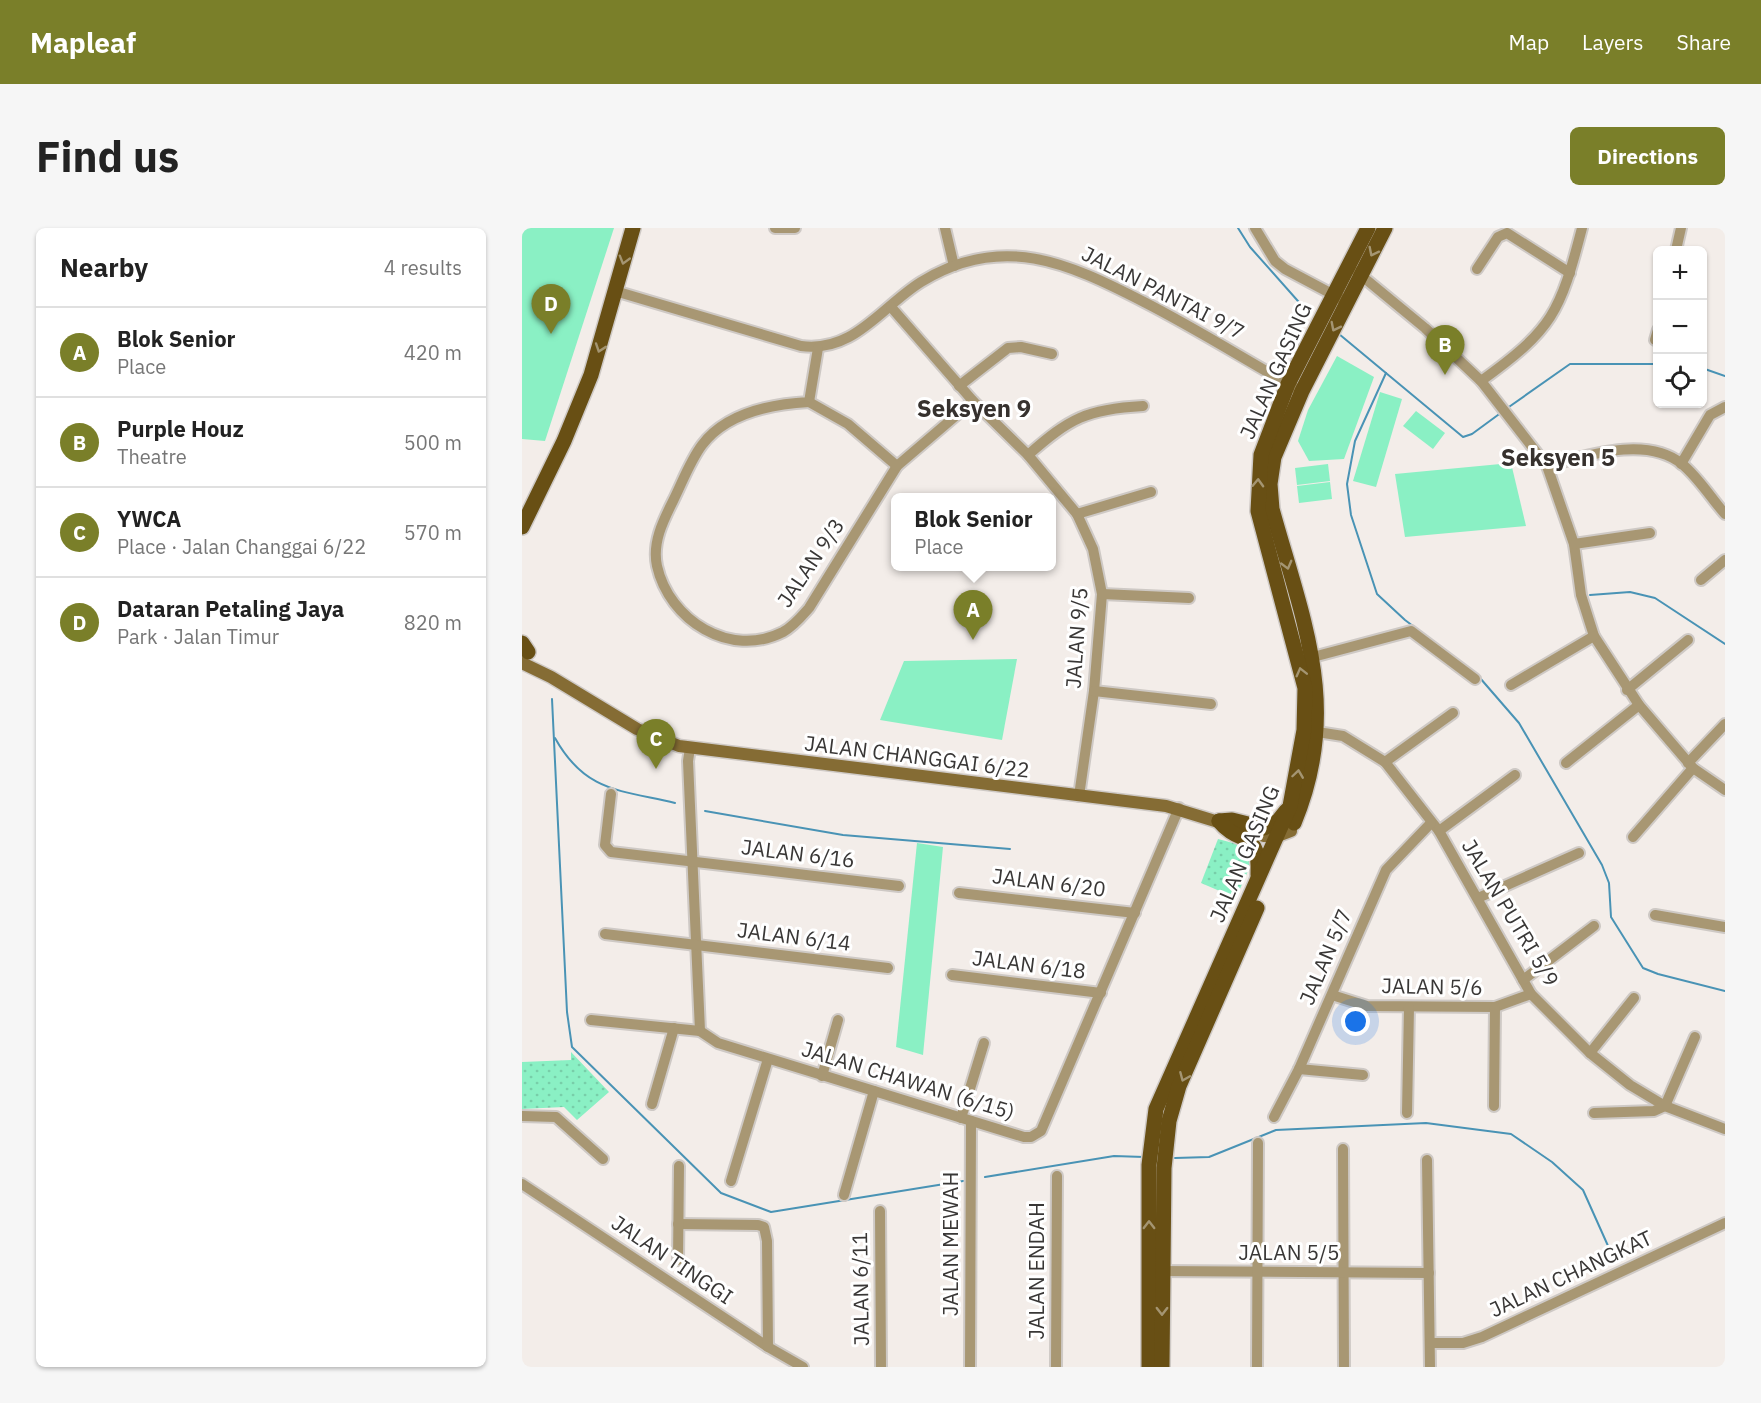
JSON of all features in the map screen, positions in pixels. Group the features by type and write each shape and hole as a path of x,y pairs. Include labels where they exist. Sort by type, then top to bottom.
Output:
{"main road":[{"path":"522,533 524,521 579,404 603,339 633,228"},
{"name":"JALAN GASING","path":"1355,270 1368,228"},
{"name":"JALAN GASING","path":"1149,1367 1169,1120 1179,1086 1284,834 1311,731 1305,688 1258,511 1261,455 1355,270 1385,228"},
{"name":"JALAN GASING","path":"1162,1367 1149,1165 1156,1109 1258,881 1308,790 1313,657 1272,509 1270,484 1274,457 1295,388"},
{"path":"1219,821 1232,820 1264,828 1278,821 1290,806"},
{"path":"1219,821 1226,830 1245,837 1255,848 1258,854 1258,881"}],"street":[{"path":"775,228 795,228"},
{"path":"945,228 954,266"},
{"path":"1255,228 1275,261 1285,270 1340,299"},
{"path":"1481,381 1511,360 1546,326 1557,310 1582,228"},
{"path":"1677,246 1681,228"},
{"path":"1477,269 1498,237 1507,233 1570,273"},
{"name":"JALAN PANTAI 9/7","path":"615,291 801,346 818,348 846,339 867,327 921,283 954,266 993,257 1028,257 1064,264 1089,274 1165,313 1295,388"},
{"path":"1355,270 1425,328 1481,381 1546,466 1574,544 1581,595 1594,636 1627,690 1690,765 1725,790"},
{"name":"JALAN 9/5","path":"891,307 959,386 1028,455 1077,514 1094,549 1102,594 1094,692 1080,796"},
{"path":"959,386 1008,348 1022,347 1052,354"},
{"path":"818,348 808,402 848,424 897,466"},
{"name":"JALAN 9/3","path":"808,402 747,413 717,429 700,447 661,525 656,564 661,582 672,602 686,618 711,634 741,640 770,637 796,623 809,608 897,466 973,401"},
{"path":"1028,455 1057,429 1081,416 1106,408 1143,406"},
{"path":"1681,464 1711,414 1725,407"},
{"path":"1546,466 1610,450 1639,450 1681,464 1725,514"},
{"path":"1077,514 1151,492"},
{"path":"1574,544 1650,533"},
{"path":"1701,580 1725,560"},
{"path":"1102,594 1189,598"},
{"path":"1313,657 1411,631 1475,679"},
{"path":"1511,685 1594,636"},
{"path":"1627,690 1688,640"},
{"name":"JALAN CHANGGAI 6/22","path":"523,652 551,677 637,729 690,748 1179,808 1252,834 1284,834"},
{"path":"522,668 551,677"},
{"path":"1094,692 1211,704"},
{"path":"1566,763 1639,705"},
{"path":"1385,762 1453,712"},
{"path":"1633,837 1725,724"},
{"name":"JALAN PUTRI 5/9","path":"1311,731 1342,736 1356,742 1385,762 1435,827 1478,898 1531,994 1590,1053 1630,1085 1665,1106 1725,1129"},
{"path":"591,1020 700,1031 687,761 690,748"},
{"name":"JALAN 5/7","path":"1274,1117 1299,1069 1386,870 1435,827 1515,775"},
{"name":"JALAN 6/16","path":"611,794 606,850 899,886"},
{"name":"JALAN CHAWAN (6/15)","path":"700,1031 718,1043 822,1076 1024,1137 1037,1134 1101,993 1179,808"},
{"path":"1478,898 1579,853"},
{"name":"JALAN 6/20","path":"959,893 1135,913"},
{"path":"1655,915 1725,927"},
{"path":"1523,980 1594,926"},
{"name":"JALAN 6/14","path":"605,934 888,968"},
{"name":"JALAN 6/18","path":"952,975 1101,993"},
{"name":"JALAN 5/6","path":"1332,994 1367,1006 1409,1007 1496,1007 1531,994"},
{"path":"1590,1053 1634,998"},
{"path":"1407,1113 1409,1007"},
{"path":"1494,1106 1496,1007"},
{"path":"822,1076 838,1020"},
{"path":"652,1104 674,1028"},
{"path":"1594,1113 1654,1111 1665,1106 1695,1037"},
{"name":"JALAN MEWAH","path":"970,1367 966,1120 984,1043"},
{"path":"731,1181 768,1059"},
{"path":"1299,1069 1363,1075"},
{"path":"844,1195 874,1091"},
{"path":"522,1116 558,1118 603,1159"},
{"path":"1257,1367 1258,1143"},
{"path":"1343,1149 1344,1367"},
{"path":"1427,1160 1430,1367"},
{"path":"678,1260 679,1166"},
{"name":"JALAN ENDAH","path":"1056,1367 1057,1176"},
{"name":"JALAN TINGGI","path":"522,1184 768,1347 803,1367"},
{"name":"JALAN 6/11","path":"880,1211 882,1367"},
{"name":"JALAN CHANGKAT","path":"1430,1343 1462,1343 1482,1337 1725,1222"},
{"path":"678,1224 758,1225 766,1230 768,1347"},
{"name":"JALAN 5/5","path":"1155,1271 1429,1273"}],"green space":[{"path":"522,228 614,228 545,441 522,439"},
{"path":"1337,356 1374,377 1344,459 1309,461 1298,441 1308,410"},
{"path":"1380,392 1402,399 1376,487 1353,481"},
{"path":"1416,411 1445,433 1433,449 1403,426"},
{"path":"1511,463 1526,526 1405,537 1395,474"},
{"path":"1328,464 1330,481 1297,485 1295,468"},
{"path":"1330,482 1332,499 1299,503 1297,486"},
{"path":"1017,659 1002,740 880,720 904,661"},
{"path":"1218,839 1248,847 1254,857 1236,898 1201,883"},
{"path":"917,843 943,847 923,1055 896,1047"},
{"path":"571,1052 609,1092 577,1120 564,1107 522,1109 522,1062 571,1060"}],"waterway":[{"path":"1238,228 1250,247 1305,309"},
{"path":"1339,334 1463,437 1472,434 1502,412"},
{"path":"1506,409 1570,364 1653,364"},
{"path":"1707,370 1725,376"},
{"path":"1386,373 1355,441 1347,484 1351,515 1377,594 1405,620 1474,672"},
{"path":"1590,595 1630,592 1655,598 1725,644"},
{"path":"1480,678 1519,723 1602,865 1609,883 1611,917 1643,968 1725,991"},
{"path":"552,699 567,1012 572,1047 721,1193 771,1212 963,1181"},
{"path":"555,738 567,756 592,779 621,791 675,803"},
{"path":"705,811 843,835 1010,849"},
{"path":"1175,1158 1209,1157 1276,1130 1426,1123 1511,1134 1552,1162 1583,1190 1613,1257"},
{"path":"985,1177 1114,1156 1144,1157"}],"place":[{"name":"Dataran Petaling Jaya","path":"551,334"},
{"name":"Purple Houz","path":"1445,375"},
{"name":"Blok Senior","path":"973,640"},
{"name":"YWCA","path":"656,769"}],"district":[{"name":"Seksyen 9","path":"974,409"},
{"name":"Seksyen 5","path":"1558,458"}]}
